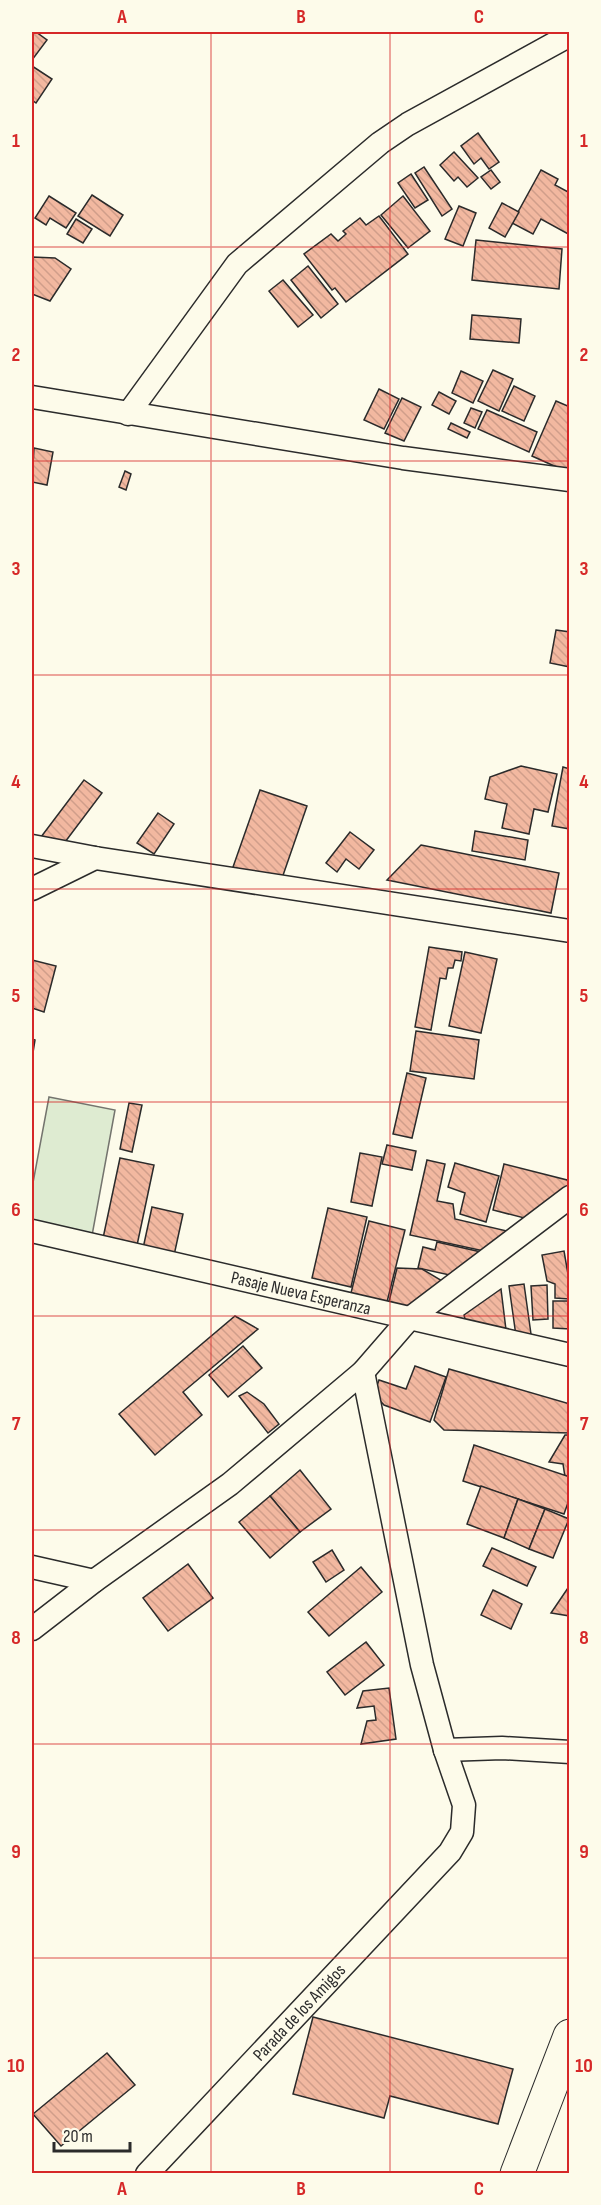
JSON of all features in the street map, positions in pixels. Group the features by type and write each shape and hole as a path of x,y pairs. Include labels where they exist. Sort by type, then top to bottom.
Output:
{"main road":[{"path":"517,2174 570,2036"}],"street":[{"path":"128,414 237,264 380,143 408,124 570,35"},
{"path":"32,397 403,458 570,480"},
{"path":"32,846 95,858 563,924"},
{"path":"32,889 95,858"},
{"path":"32,1629 94,1581 230,1485 363,1372 410,1319 570,1197"},
{"name":"Pasaje Nueva Esperanza","path":"32,1231 570,1355"},
{"name":"Parada de los Amigos","path":"147,2174 450,1852 462,1832 464,1805 422,1665 363,1372"},
{"path":"32,1567 94,1581"},
{"path":"446,1750 502,1748 570,1752"}],"green space":[{"path":"49,1097 115,1110 91,1241 32,1230 32,1188"}],"building":[{"path":"32,32 36,32 47,40 32,60"},
{"path":"32,66 52,79 36,103 32,100"},
{"path":"478,133 499,162 489,169 481,158 474,164 461,146"},
{"path":"454,152 478,178 467,187 458,177 454,181 440,165"},
{"path":"424,167 452,209 442,216 415,173"},
{"path":"491,170 500,182 491,189 481,177"},
{"path":"541,170 558,179 555,185 570,193 570,235 541,219 533,234 512,223"},
{"path":"411,174 428,200 415,208 398,183"},
{"path":"92,195 123,215 110,236 78,216"},
{"path":"49,196 76,213 66,228 50,218 46,225 35,218"},
{"path":"403,196 430,231 408,248 381,215"},
{"path":"502,203 519,212 505,237 489,228"},
{"path":"459,206 476,213 463,246 445,239"},
{"path":"379,216 408,254 346,302 335,288 332,290 304,254 331,234 338,241 346,234 343,231 360,218 366,225"},
{"path":"76,219 92,229 83,243 67,234"},
{"path":"476,240 562,249 559,289 472,280"},
{"path":"32,257 55,258 71,269 50,301 32,294"},
{"path":"308,266 338,304 321,318 291,280"},
{"path":"283,280 313,315 298,327 269,291"},
{"path":"472,315 521,319 519,343 470,339"},
{"path":"493,370 513,379 499,411 478,401"},
{"path":"461,371 483,381 473,403 452,393"},
{"path":"514,386 535,396 524,421 502,411"},
{"path":"379,389 399,399 384,429 364,420"},
{"path":"439,392 456,401 449,414 432,405"},
{"path":"402,398 421,407 404,441 385,433"},
{"path":"556,401 570,407 570,473 532,456"},
{"path":"471,408 482,412 475,428 464,423"},
{"path":"487,410 537,432 529,452 478,429"},
{"path":"451,423 470,432 467,438 448,429"},
{"path":"34,448 53,452 47,485 32,482"},
{"path":"125,471 131,474 126,490 119,487"},
{"path":"556,630 570,632 570,667 550,663"},
{"path":"521,766 557,774 548,812 534,809 529,834 502,828 507,804 485,799 490,777"},
{"path":"563,767 570,769 570,829 552,826"},
{"path":"84,780 102,793 62,846 41,837"},
{"path":"260,790 307,806 280,884 233,867"},
{"path":"158,813 174,824 154,854 137,843"},
{"path":"475,831 528,840 525,860 472,851"},
{"path":"350,832 374,850 359,869 346,859 337,872 326,863"},
{"path":"421,845 559,873 551,913 387,880"},
{"path":"429,947 462,952 461,961 455,960 453,968 448,968 446,979 440,978 431,1030 415,1027"},
{"path":"465,952 497,959 481,1033 449,1026"},
{"path":"32,960 56,966 44,1012 32,1008"},
{"path":"416,1031 479,1040 474,1079 410,1071"},
{"path":"32,1039 35,1040 32,1059"},
{"path":"407,1073 426,1078 412,1138 393,1134"},
{"path":"129,1103 142,1105 132,1152 120,1149"},
{"path":"387,1145 416,1151 412,1170 382,1164"},
{"path":"360,1153 382,1157 372,1206 351,1202"},
{"path":"120,1158 154,1165 136,1250 102,1243"},
{"path":"427,1160 445,1164 437,1201 453,1204 455,1219 520,1234 493,1253 410,1235"},
{"path":"455,1163 499,1176 486,1222 460,1214 465,1193 448,1187"},
{"path":"504,1164 567,1180 570,1186 532,1220 493,1210"},
{"path":"152,1207 183,1214 173,1260 142,1253"},
{"path":"328,1208 367,1217 351,1287 312,1278"},
{"path":"369,1221 405,1230 387,1302 351,1293"},
{"path":"437,1242 481,1252 454,1276 418,1268 423,1247 435,1250"},
{"path":"564,1251 569,1280 569,1299 555,1298 555,1284 547,1281 542,1255"},
{"path":"397,1268 422,1269 444,1282 401,1315 387,1310"},
{"path":"524,1284 531,1334 516,1336 509,1286"},
{"path":"547,1285 548,1319 533,1320 531,1286"},
{"path":"501,1289 507,1338 468,1331 464,1315"},
{"path":"553,1301 570,1301 570,1329 553,1328"},
{"path":"235,1316 258,1329 183,1392 202,1415 155,1455 119,1414"},
{"path":"243,1346 262,1368 228,1397 209,1375"},
{"path":"415,1366 446,1377 430,1422 384,1405 374,1394 379,1380 406,1389"},
{"path":"449,1369 570,1404 570,1433 444,1430 434,1420"},
{"path":"247,1392 264,1404 279,1424 268,1433 239,1396"},
{"path":"565,1435 570,1435 570,1479 565,1477 563,1464 549,1462"},
{"path":"474,1445 570,1477 570,1497 564,1514 463,1481"},
{"path":"300,1470 331,1509 300,1532 270,1496"},
{"path":"481,1486 518,1499 504,1538 467,1524"},
{"path":"270,1496 300,1532 270,1558 239,1522"},
{"path":"518,1499 545,1509 529,1549 504,1538"},
{"path":"545,1509 569,1519 553,1558 529,1549"},
{"path":"492,1548 536,1567 527,1586 483,1566"},
{"path":"332,1550 344,1570 326,1582 313,1562"},
{"path":"188,1564 213,1598 168,1631 143,1598"},
{"path":"361,1567 382,1592 329,1636 308,1612"},
{"path":"570,1585 570,1616 551,1613"},
{"path":"493,1590 522,1604 511,1629 481,1615"},
{"path":"366,1642 384,1665 345,1695 327,1672"},
{"path":"389,1688 396,1739 361,1744 367,1721 376,1720 374,1706 357,1708 363,1691"},
{"path":"313,2017 513,2069 498,2124 390,2096 384,2118 293,2094"},
{"path":"107,2053 135,2085 61,2146 33,2114"}]}
